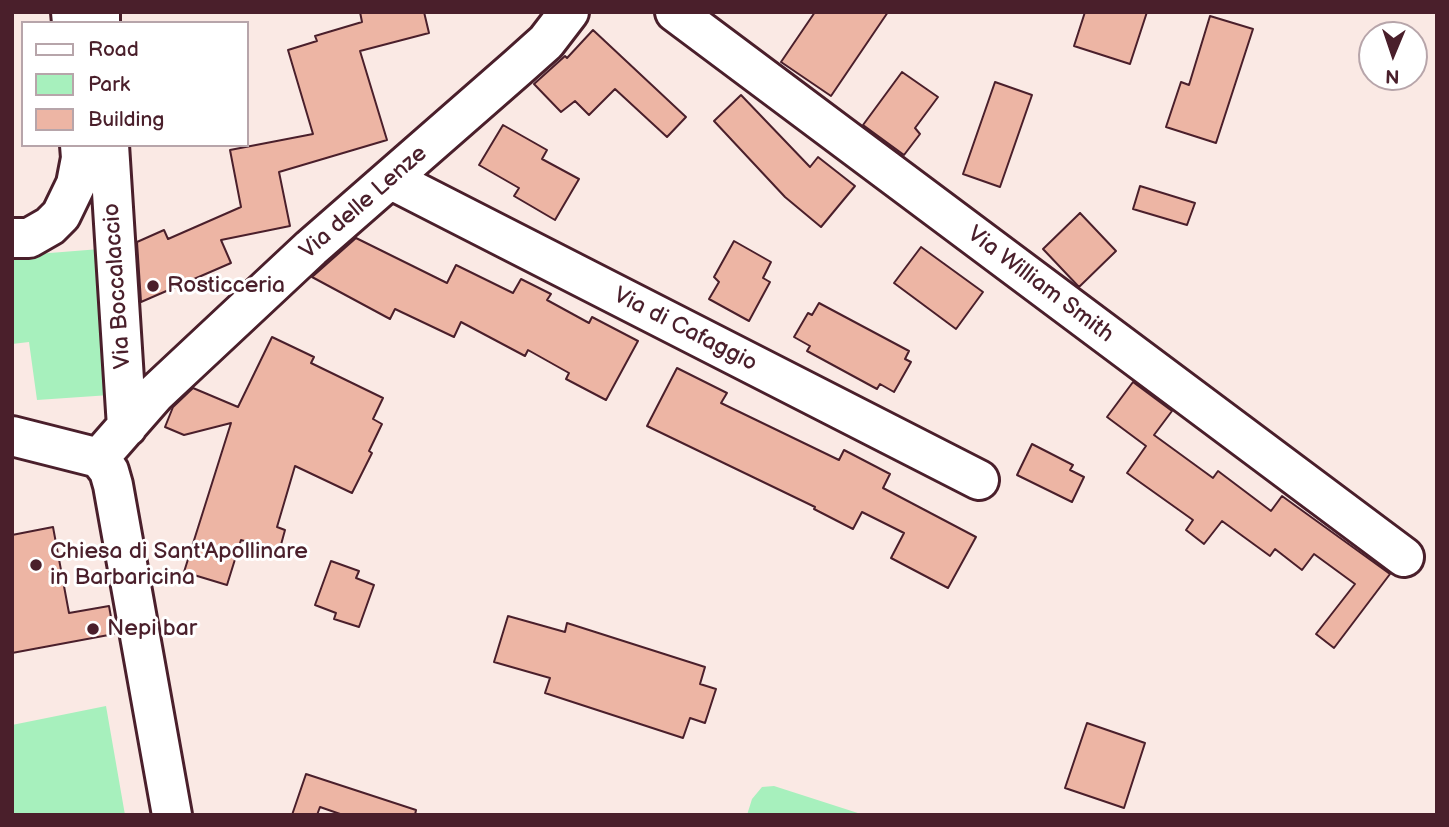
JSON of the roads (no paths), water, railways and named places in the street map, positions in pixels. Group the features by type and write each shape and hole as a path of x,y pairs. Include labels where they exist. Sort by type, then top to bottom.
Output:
{"street":[{"name":"Via delle Lenze","path":"99,458 156,393 311,248 518,67 545,41 569,12"},
{"name":"Via William Smith","path":"675,12 1404,557"},
{"path":"12,238 29,238 50,226 61,215 76,184 80,147"},
{"name":"Via Boccalaccio","path":"108,147 127,427"},
{"name":"Via di Cafaggio","path":"390,179 979,480"},
{"path":"12,436 99,458 109,471 172,815"}],"place":[{"name":"Rosticceria","path":"153,286"},
{"name":"Chiesa di Sant'Apollinare in Barbaricina","path":"36,565"},
{"name":"Nepi bar","path":"93,629"}]}
